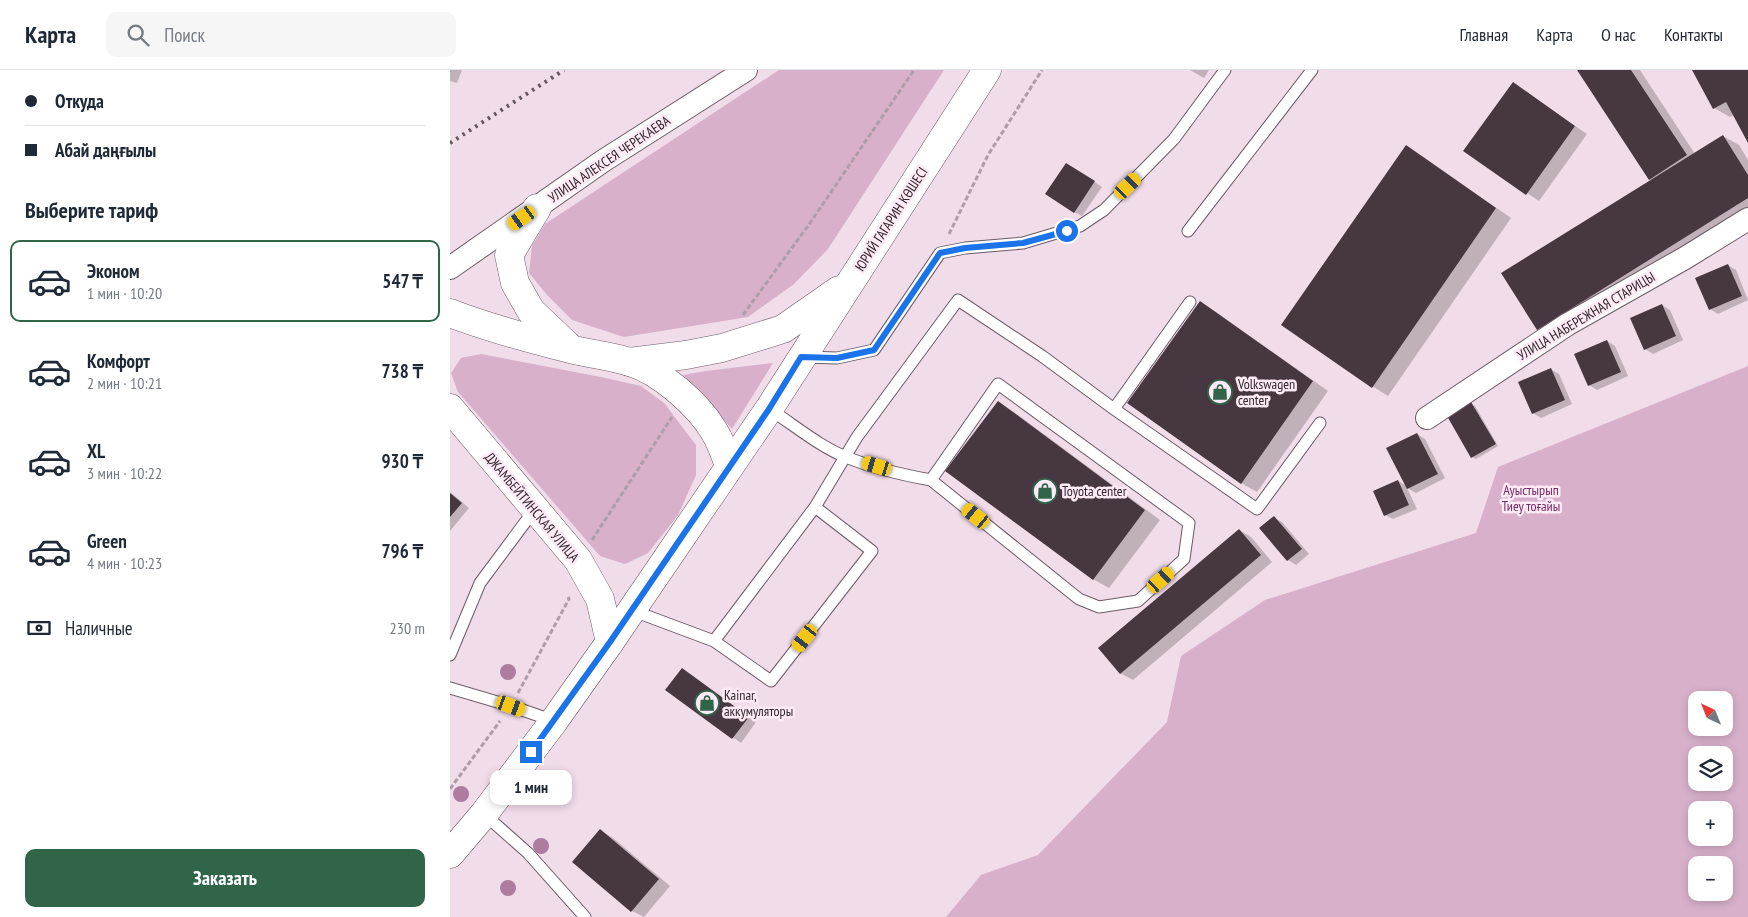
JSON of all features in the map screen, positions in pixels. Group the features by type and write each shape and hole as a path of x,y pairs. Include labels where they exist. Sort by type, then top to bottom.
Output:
{"main road":[{"name":"ЮРИЙ ГАГАРИН КӨШЕСІ","path":"849,284 978,70"},
{"name":"ЮРИЙ ГАГАРИН КӨШЕСІ","path":"849,284 987,70"},
{"path":"537,208 509,255 515,283 531,311 571,349"},
{"path":"452,846 484,814 554,721 610,642 769,409 849,284"},
{"path":"629,362 686,355 722,348 783,328 849,284"},
{"path":"450,313 481,325 629,362 649,370 669,384 714,430 730,466"},
{"name":"ДЖАМБЕЙТИНСКАЯ УЛИЦА","path":"450,408 578,560 600,599 610,642"}],"street":[{"name":"УЛИЦА АЛЕКСЕЯ ЧЕРЕКАЕВА","path":"450,268 604,161 746,70"},
{"name":"УЛИЦА НАБЕРЕЖНАЯ СТАРИЦЫ","path":"1427,418 1568,324 1685,258 1748,219"}],"lane":[{"path":"801,357 837,358 874,350 940,253 965,248 1023,243 1080,226 1104,210 1174,139 1225,70"},
{"path":"1188,230 1312,70"},
{"path":"714,641 815,507 857,438 958,300 1042,356 1257,509 1320,423"},
{"path":"1114,409 1190,302"},
{"path":"769,409 846,457 908,476 931,480 1079,599 1099,607 1138,601 1184,559 1189,523 998,384 931,480"},
{"path":"631,610 714,641 771,681 872,551 815,507"},
{"path":"450,655 480,583 535,510"},
{"path":"450,688 554,721"},
{"path":"484,814 528,853 585,917"}],"path":[{"path":"739,322 810,223 914,70"},
{"path":"940,253 988,155 1042,70"},
{"path":"589,544 673,416"},
{"path":"450,789 511,706 569,599 567,590"}],"green space":[{"path":"779,70 944,70 828,249 794,284 748,317 624,337 572,320 547,295 529,273 532,246 545,224"},
{"path":"481,354 641,386 664,403 696,445 696,475 678,515 648,553 625,564 600,556 458,392 451,373 461,358"},
{"path":"773,363 732,429 683,375 706,371"},
{"name":"Ауыстырып Тиеу тоғайы","path":"1748,366 1748,917 946,917 981,875 1038,855 1167,722 1181,656 1265,600 1476,533 1498,467"}],"building":[{"path":"1577,70 1631,70 1687,155 1649,180"},
{"path":"1692,70 1748,70 1748,143 1726,102 1713,109"},
{"path":"1513,82 1575,126 1526,195 1463,151"},
{"path":"1723,135 1748,175 1748,198 1537,330 1501,273"},
{"path":"1406,145 1496,208 1372,388 1281,325"},
{"path":"1066,163 1095,181 1074,213 1045,194"},
{"path":"1728,264 1742,296 1709,310 1695,278"},
{"name":"Volkswagen center","path":"1200,301 1313,381 1241,484 1127,403"},
{"path":"1662,304 1676,336 1644,350 1630,318"},
{"path":"1607,340 1621,372 1588,386 1574,354"},
{"path":"1551,368 1565,400 1532,414 1518,382"},
{"name":"Toyota center","path":"998,401 1145,510 1093,580 945,471"},
{"path":"1471,402 1496,444 1471,458 1447,416"},
{"path":"1417,433 1438,474 1407,489 1386,448"},
{"path":"1398,480 1409,505 1384,516 1373,491"},
{"path":"450,493 462,503 450,517"},
{"path":"1274,516 1302,549 1287,561 1259,528"},
{"path":"1239,529 1261,555 1120,674 1098,648"},
{"name":"Kainar, аккумуляторы","path":"682,668 749,717 732,739 665,690"},
{"path":"600,829 659,879 631,912 572,862"}],"railway":[{"path":"450,143 564,70"}],"place":[{"name":"Volkswagen center","path":"1220,392"},
{"name":"Toyota center","path":"1045,491"},
{"name":"Kainar, аккумуляторы","path":"707,703"}],"route":[{"path":"531,752 610,642 769,409 801,357 837,358 874,350 940,253 965,248 1023,243 1067,231"}]}
